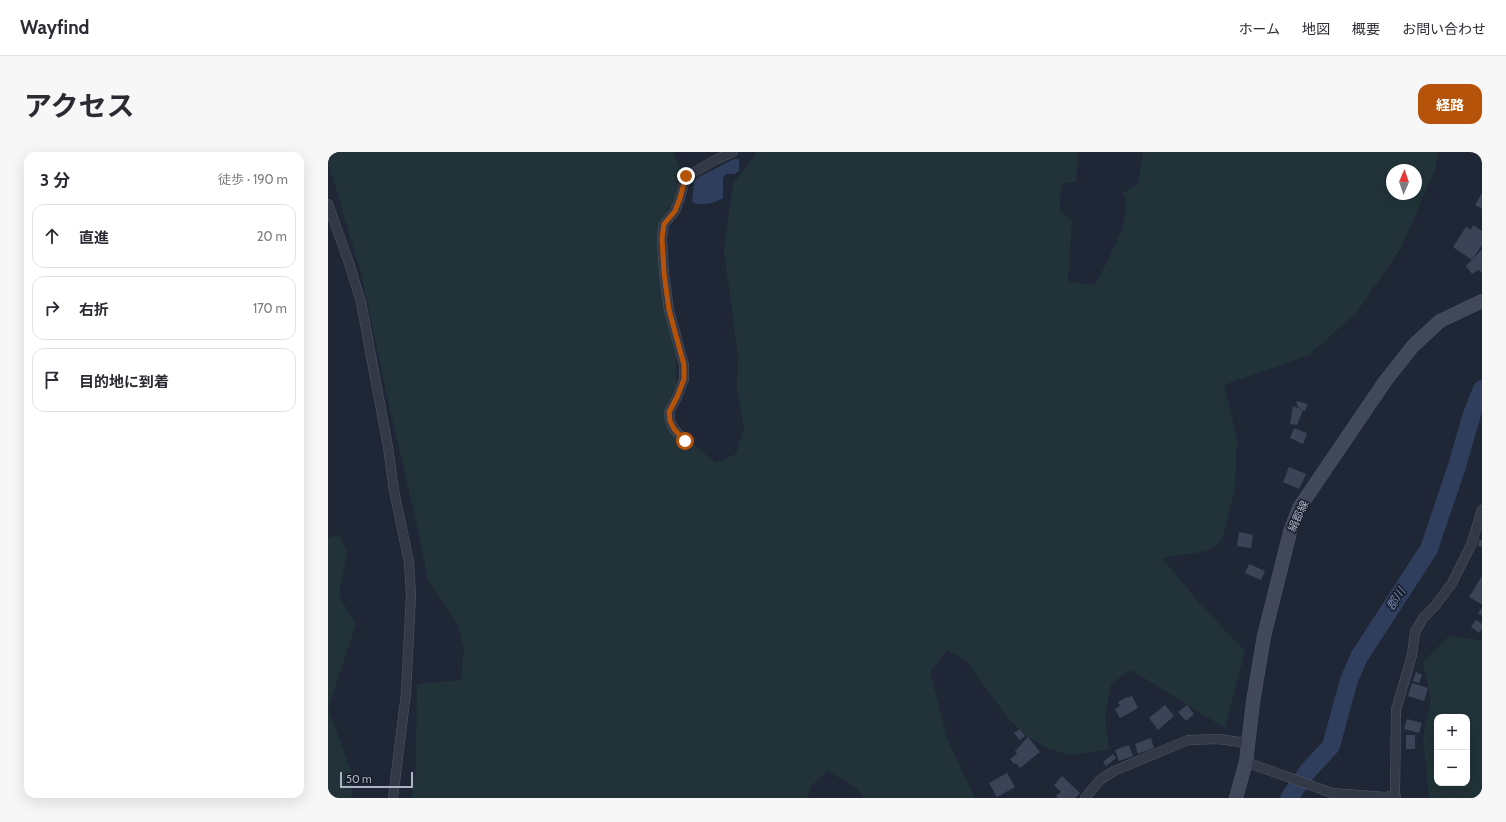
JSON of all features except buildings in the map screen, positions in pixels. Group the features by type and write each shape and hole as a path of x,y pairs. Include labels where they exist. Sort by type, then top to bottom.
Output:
{"main road":[{"name":"絹郡線","path":"1236,798 1246,762 1247,743 1264,636 1290,532 1299,508 1386,380 1412,346 1440,321 1482,301"}],"street":[{"path":"685,441 674,429 670,421 669,412 684,379 684,365 669,310 664,273 662,238 664,224 675,211 686,176 733,152"},
{"path":"328,204 361,302 388,447 394,491 409,562 410,595 406,692 393,798"},
{"path":"1246,762 1332,793 1386,797 1396,796 1396,710 1412,655 1415,632 1423,618 1435,606 1452,583 1471,545 1482,510"},
{"path":"1085,798 1100,780 1114,771 1188,740 1218,739 1247,743"}],"shaded area":[{"path":"328,152 673,152 681,170 675,200 660,221 658,255 676,356 676,384 664,412 688,440 716,463 736,454 744,428 737,390 738,355 724,251 733,184 757,152 1078,152 1076,182 1061,183 1060,211 1072,221 1068,281 1095,285 1120,233 1126,211 1126,201 1122,194 1138,183 1143,152 1438,152 1436,167 1422,200 1422,164 1386,164 1386,200 1422,200 1402,246 1357,312 1309,355 1224,385 1237,439 1235,487 1222,540 1207,551 1162,558 1202,606 1245,651 1225,728 1131,670 1111,684 1105,719 1109,749 1071,755 1046,748 1028,737 1010,721 966,660 947,650 930,672 948,741 975,798 865,798 856,787 827,771 812,785 807,798 412,798 416,764 417,684 461,680 464,649 458,625 428,580 419,533 391,414 362,277 328,161"},
{"path":"339,535 347,552 339,596 356,624 328,709 328,538"},
{"path":"1449,636 1482,641 1482,798 1429,798 1423,737 1431,699 1423,662"},
{"path":"328,709 352,773 352,798 328,798"}],"water":[{"path":"734,159 739,159 739,171 734,174 726,174 723,178 723,198 708,204 692,202 694,181"}],"waterway":[{"name":"郡川","path":"1289,798 1307,772 1331,746 1349,680 1359,657 1429,549 1457,466 1472,414 1482,389"}],"route":[{"path":"685,441 674,429 670,421 669,412 684,379 684,365 669,310 664,273 662,238 664,224 675,211 686,176"}]}
